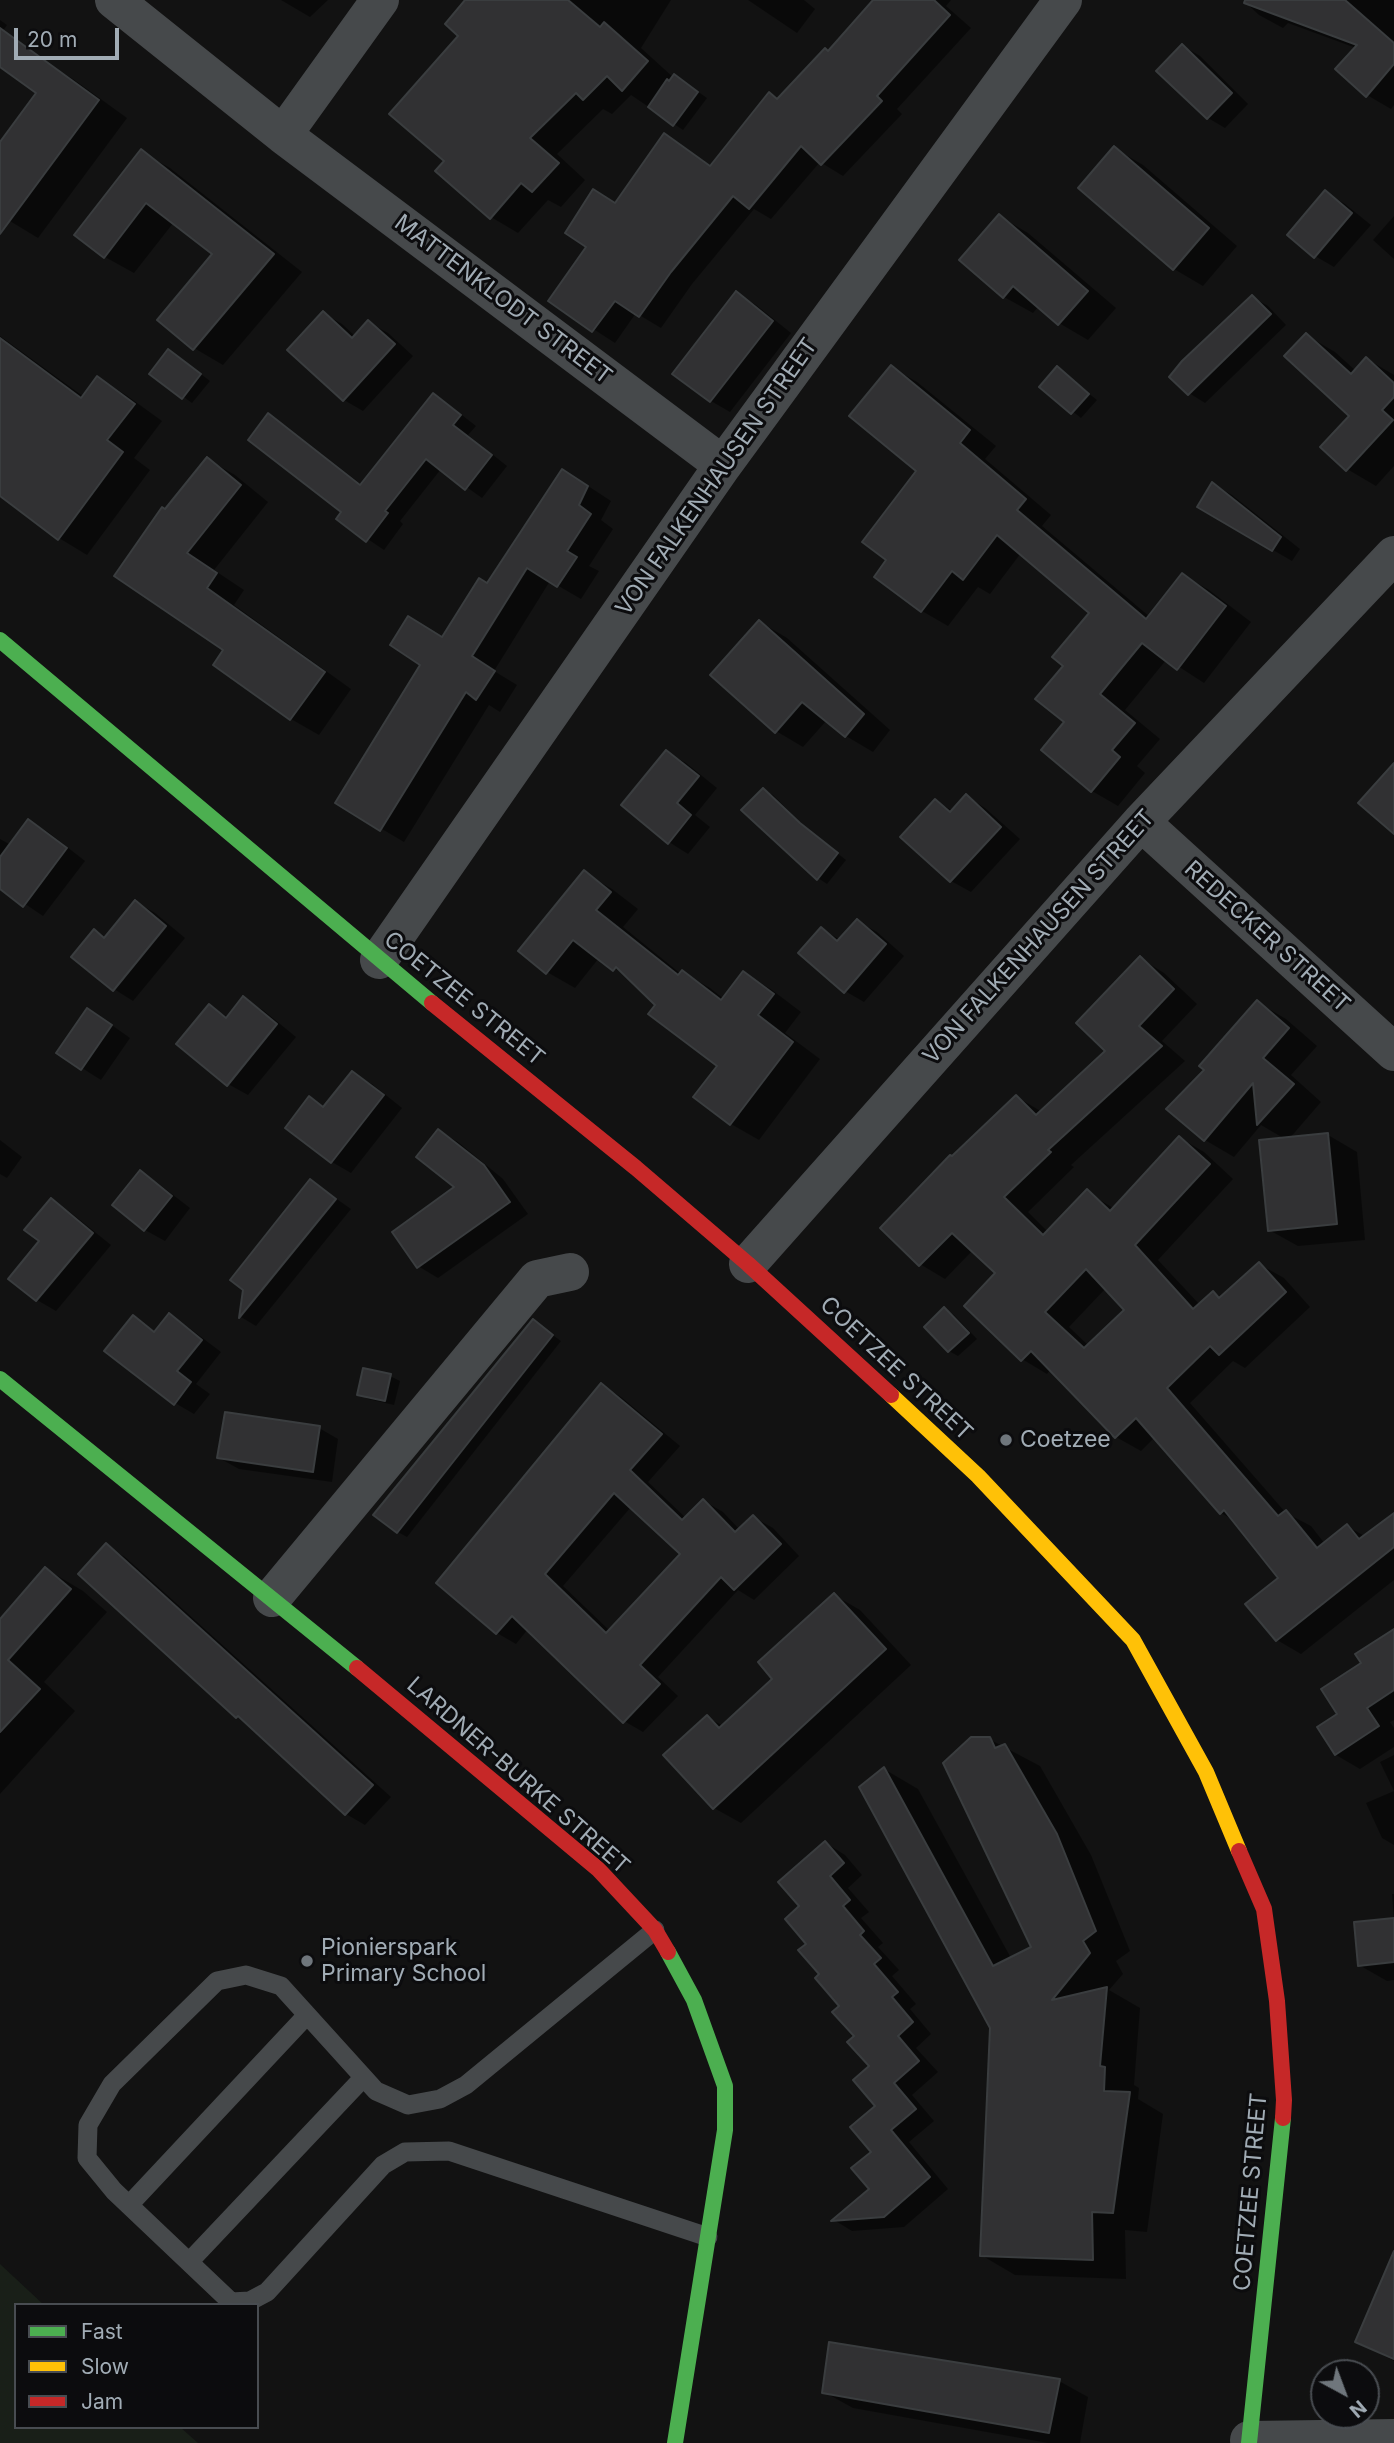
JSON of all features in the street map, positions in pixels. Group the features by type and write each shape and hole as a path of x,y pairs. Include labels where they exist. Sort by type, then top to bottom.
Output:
{"street":[{"name":"MATTENKLODT STREET","path":"114,0 283,135 723,465"},
{"path":"283,135 380,0"},
{"name":"VON FALKENHAUSEN STREET","path":"379,960 723,465 1063,0"},
{"name":"VON FALKENHAUSEN STREET","path":"748,1264 1141,822 1394,555"},
{"name":"COETZEE STREET","path":"0,640 379,960 636,1168 748,1264 978,1476 1133,1640 1206,1772 1265,1909 1277,2001 1284,2100 1249,2441"},
{"name":"REDECKER STREET","path":"1141,822 1394,1052"},
{"path":"272,1598 537,1279 570,1272"},
{"name":"LARDNER-BURKE STREET","path":"0,1378 272,1598 598,1870 655,1930 694,2000 724,2086 725,2130 675,2443"},
{"path":"1249,2441 1394,2438"}],"lane":[{"path":"655,1930 467,2085 440,2099 408,2105 376,2091 281,1986 246,1975 217,1981 112,2084 88,2125 88,2158 114,2191 231,2302 250,2301 267,2291 383,2165 405,2152 449,2151 708,2237"},
{"path":"129,2205 307,2015"},
{"path":"189,2262 363,2078"}],"shaded area":[{"path":"0,2264 42,2303 14,2303 14,2429 182,2429 198,2443 0,2443"}],"building":[{"path":"465,0 568,0 600,27 604,22 648,61 622,91 607,76 583,100 576,93 530,138 559,163 532,192 521,183 490,219 435,171 444,161 389,114 458,36 445,24"},
{"path":"873,0 934,0 950,15 877,96 882,101 821,165 801,146 749,209 733,196 671,272 639,317 615,301 592,332 548,301 586,247 565,233 593,189 615,203 664,133 710,166 769,92 777,99 825,48 828,51"},
{"path":"1245,0 1345,0 1394,43 1394,64 1366,97 1335,69 1357,45 1244,3"},
{"path":"0,28 99,100 0,234 0,142 36,93 0,67"},
{"path":"1182,44 1232,93 1207,119 1156,71"},
{"path":"674,74 698,92 673,126 648,107 667,79 669,81"},
{"path":"1114,146 1209,228 1173,270 1078,188"},
{"path":"141,149 274,254 193,350 157,320 212,254 146,203 104,258 74,235"},
{"path":"1325,190 1352,213 1314,258 1287,235"},
{"path":"999,214 1088,291 1058,325 1013,286 1003,298 959,260"},
{"path":"736,291 773,321 710,402 672,374"},
{"path":"1252,295 1271,314 1188,395 1169,377 1182,361"},
{"path":"323,311 352,338 368,320 395,344 343,401 287,350"},
{"path":"1306,333 1351,374 1366,357 1394,383 1394,397 1382,410 1393,420 1346,471 1320,447 1349,416 1284,356"},
{"path":"0,338 81,398 97,376 135,404 107,440 123,452 58,540 0,496"},
{"path":"168,349 201,374 182,399 149,374"},
{"path":"891,365 970,430 960,443 1026,499 1017,510 1146,619 1182,573 1226,606 1177,670 1142,643 1100,694 1135,723 1112,750 1120,757 1091,792 1041,750 1064,722 1035,699 1063,666 1052,657 1089,613 997,535 963,580 952,571 921,612 874,577 886,560 862,542 916,471 849,416"},
{"path":"1057,366 1089,394 1071,414 1039,387"},
{"path":"433,393 461,415 453,425 492,455 465,490 426,459 385,511 388,513 366,542 336,519 341,512 248,440 268,413 360,485"},
{"path":"207,457 241,485 187,553 217,573 207,588 325,672 290,720 213,665 223,650 114,576 162,507 165,509"},
{"path":"562,469 588,486 579,505 591,514 567,551 577,557 557,587 527,568 472,656 495,671 476,700 466,692 380,831 335,803 420,665 390,645 408,616 442,637 479,578 487,583"},
{"path":"1212,482 1281,537 1272,551 1197,507"},
{"path":"759,620 864,714 845,737 802,702 775,733 710,675"},
{"path":"666,750 699,776 677,803 691,815 668,844 621,805"},
{"path":"1394,763 1394,834 1358,803"},
{"path":"763,788 800,823 838,853 817,880 741,810"},
{"path":"966,794 1001,827 950,882 900,837 935,799 950,812"},
{"path":"28,819 67,848 23,907 0,889 0,857"},
{"path":"584,870 611,892 596,910 678,975 682,970 721,1000 743,971 774,994 758,1015 793,1042 730,1125 693,1097 717,1066 648,1014 655,1005 616,967 613,971 573,940 546,974 518,951"},
{"path":"135,900 166,926 113,991 71,957 94,929 104,938"},
{"path":"857,919 886,944 844,993 798,953 821,927 837,941"},
{"path":"1140,956 1174,989 1139,1026 1162,1046 1048,1150 1051,1152 1004,1197 1043,1235 1087,1189 1110,1211 1179,1136 1210,1164 1135,1245 1193,1309 1213,1291 1219,1298 1259,1262 1286,1292 1219,1355 1210,1346 1167,1388 1278,1516 1286,1510 1317,1548 1347,1524 1359,1539 1394,1513 1394,1547 1276,1641 1245,1604 1278,1578 1224,1510 1220,1514 1136,1418 1115,1438 1031,1351 1021,1361 964,1306 995,1273 952,1233 919,1266 880,1228 950,1155 1016,1095 1036,1115 1105,1051 1076,1023","holes":["1086,1269 1124,1310 1084,1348 1045,1312"]},
{"path":"243,996 277,1024 227,1086 176,1044 209,1004 226,1018"},
{"path":"1257,1000 1289,1028 1263,1058 1294,1084 1257,1125 1253,1083 1204,1141 1166,1109 1204,1070 1199,1066"},
{"path":"87,1008 112,1025 81,1070 56,1053"},
{"path":"352,1071 384,1095 331,1163 285,1128 309,1096 323,1107"},
{"path":"438,1129 484,1165 510,1202 417,1268 392,1232 454,1187 416,1157"},
{"path":"1328,1133 1337,1224 1268,1231 1259,1140"},
{"path":"140,1170 172,1196 144,1231 112,1205"},
{"path":"310,1179 336,1199 239,1318 243,1290 230,1280"},
{"path":"51,1198 93,1233 36,1301 8,1279 39,1241 24,1230"},
{"path":"944,1307 969,1333 948,1352 924,1327"},
{"path":"169,1313 202,1340 177,1371 191,1382 174,1405 104,1351 133,1315 154,1332"},
{"path":"533,1319 553,1335 397,1533 373,1515"},
{"path":"363,1368 391,1374 385,1401 357,1395"},
{"path":"601,1383 662,1434 630,1470 682,1520 703,1499 735,1532 753,1515 781,1544 734,1590 721,1577 640,1665 660,1684 623,1723 512,1616 496,1634 436,1583","holes":["614,1493 680,1554 606,1633 545,1574"]},
{"path":"225,1412 320,1426 313,1472 217,1458"},
{"path":"106,1543 373,1785 345,1815 78,1574"},
{"path":"45,1567 71,1589 8,1660 40,1689 0,1732 0,1619"},
{"path":"834,1593 886,1649 713,1809 663,1755 707,1715 719,1728 772,1679 758,1662"},
{"path":"1394,1629 1394,1690 1367,1708 1379,1726 1335,1755 1317,1727 1337,1714 1321,1689 1361,1663 1355,1654"},
{"path":"971,1737 990,1737 995,1748 1005,1744 1057,1834 1096,1931 1083,1941 1090,1953 1052,2000 1107,1987 1100,2066 1105,2067 1104,2091 1130,2092 1113,2213 1092,2212 1093,2260 980,2256 990,2028 859,1787 884,1767 993,1966 1031,1947 943,1763"},
{"path":"825,1841 844,1863 830,1876 850,1900 843,1906 864,1931 860,1935 881,1958 874,1964 898,1992 892,1997 913,2022 898,2036 919,2061 894,2083 916,2109 891,2130 930,2177 884,2217 831,2221 869,2189 851,2168 871,2152 850,2127 875,2106 853,2080 869,2066 847,2042 854,2036 832,2012 839,2006 815,1978 819,1974 798,1950 806,1944 785,1919 799,1906 778,1882"},
{"path":"1394,1918 1394,1962 1358,1966 1354,1922"},
{"path":"1394,2251 1394,2359 1355,2342"},
{"path":"829,2342 1060,2379 1049,2433 822,2393"}],"traffic: fast":[{"path":"0,640 432,1003"},
{"path":"0,1379 357,1668"},
{"path":"668,1952 694,2000 725,2086 725,2130 675,2443"},
{"path":"1249,2443 1283,2118"}],"traffic: slow":[{"path":"891,1395 978,1476 1133,1640 1206,1772 1239,1851"}],"traffic: jam":[{"path":"432,1003 636,1168 748,1264 891,1395"},
{"path":"357,1668 598,1869 655,1930 668,1952"},
{"path":"1239,1851 1264,1909 1277,2001 1283,2118"}],"place":[{"name":"Coetzee","path":"1006,1440"},
{"name":"Pionierspark Primary School","path":"307,1961"}]}
